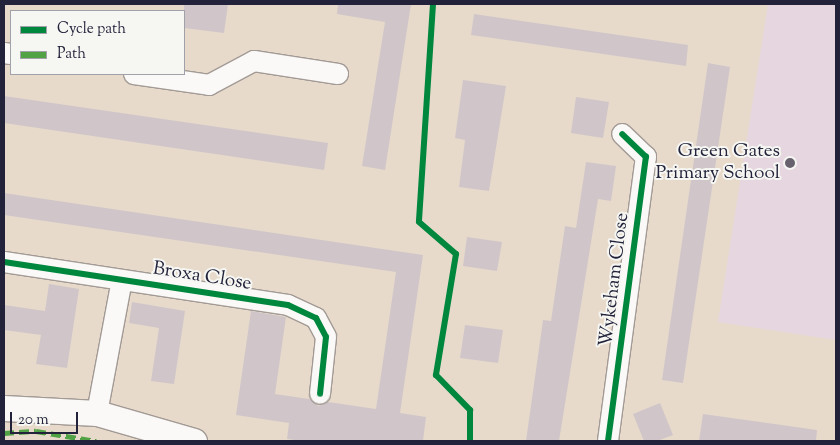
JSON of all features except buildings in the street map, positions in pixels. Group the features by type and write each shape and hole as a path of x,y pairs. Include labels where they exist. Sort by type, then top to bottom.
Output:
{"street":[{"path":"140,75 209,86 254,61 338,74"},
{"name":"Wykeham Close","path":"608,441 646,157 622,134"},
{"name":"Broxa Close","path":"4,262 288,305 316,318 326,337 320,394"},
{"path":"97,413 122,280"},
{"path":"4,408 97,413 194,441"}],"shaded area":[{"name":"Green Gates Primary School","path":"768,4 836,4 836,340 718,322"}],"marked path":[{"path":"4,433 36,431 96,441"}],"cycle path":[{"path":"433,4 419,222 456,254 436,375 470,410 470,441"},
{"path":"608,441 646,157 622,134"},
{"path":"4,262 288,305 316,318 326,337 320,394"}],"place":[{"name":"Green Gates Primary School","path":"790,163"}]}
